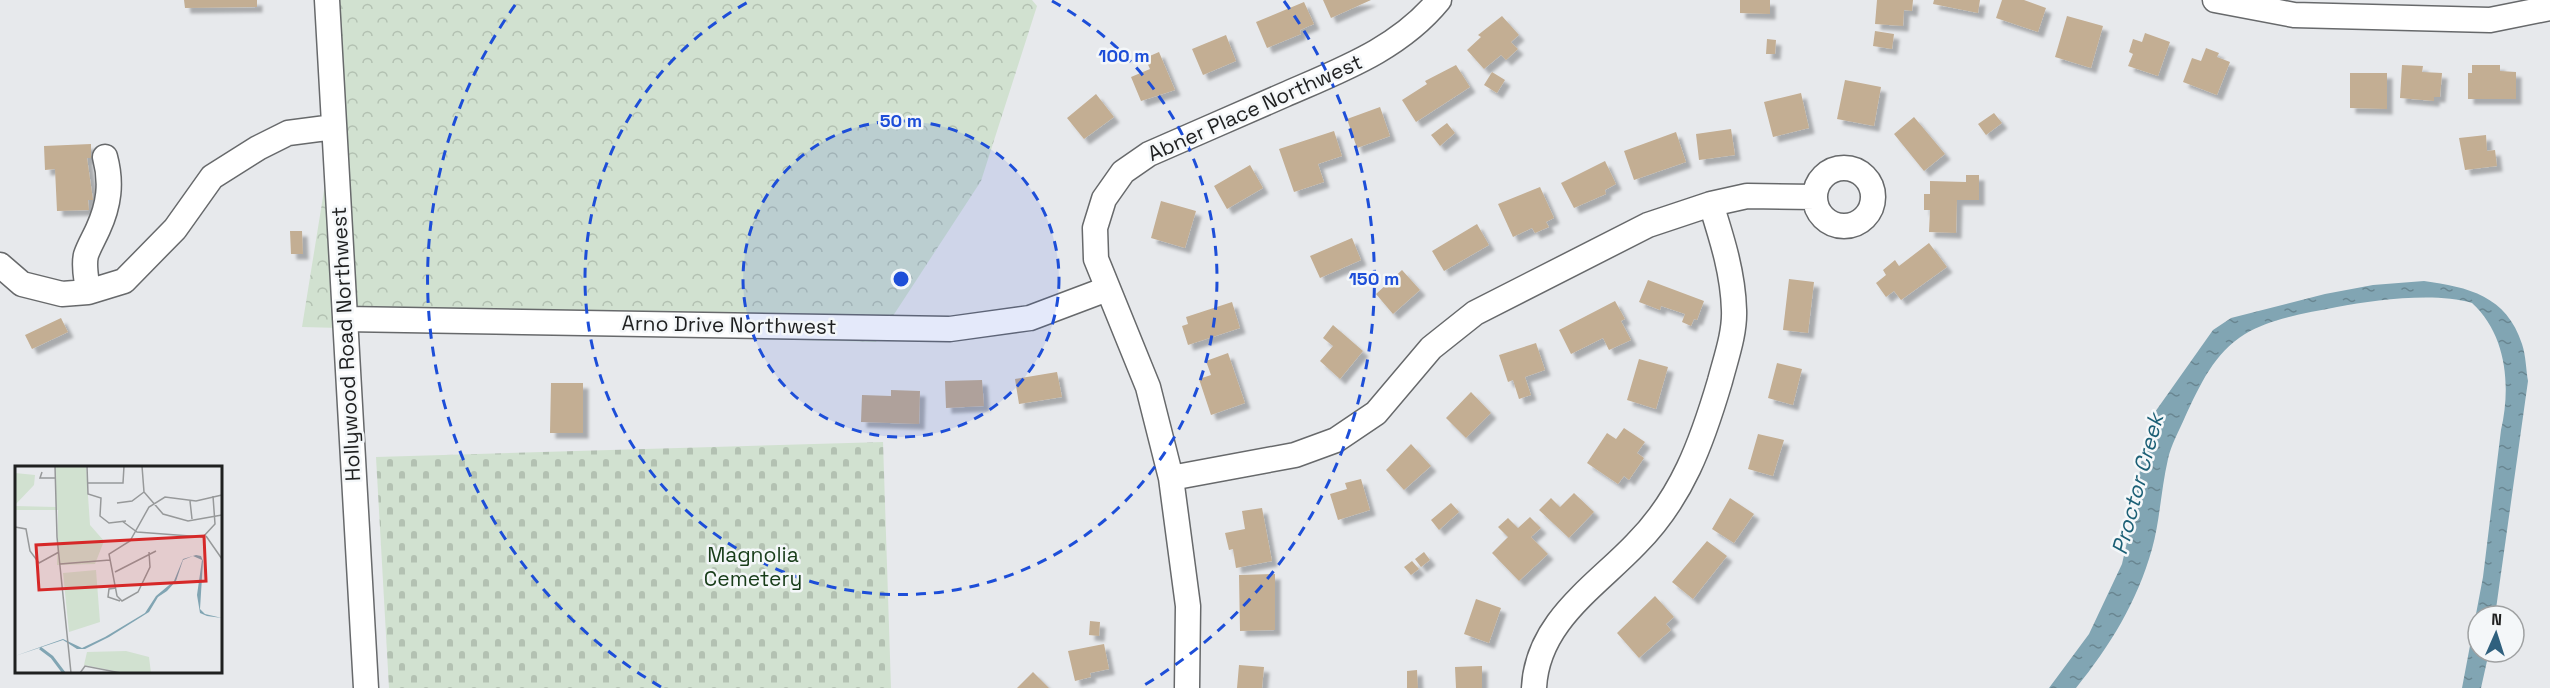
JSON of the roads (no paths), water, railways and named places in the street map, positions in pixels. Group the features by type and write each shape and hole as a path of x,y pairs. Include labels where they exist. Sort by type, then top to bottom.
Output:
{"street":[{"name":"Hollywood Road Northwest","path":"327,0 366,688"},
{"name":"Abner Place Northwest","path":"1187,688 1188,606 1171,478 1148,387 1096,259 1095,228 1104,199 1123,172 1149,154 1361,61 1402,37 1427,15 1439,0"},
{"path":"2215,0 2294,15 2490,20 2550,8"},
{"path":"0,265 22,284 62,294 88,292 124,281 175,229 212,177 258,148 288,133 334,127"},
{"path":"88,292 86,255 101,222 110,192 105,157"},
{"path":"1171,478 1295,455 1336,440 1376,413 1431,348 1475,312 1648,225 1711,204 1747,196 1815,197"},
{"path":"1534,688 1534,678 1548,637 1569,607 1636,544 1661,516 1686,477 1704,435 1729,348 1734,312 1731,271 1711,204"},
{"name":"Arno Drive Northwest","path":"345,319 951,329 1029,318 1107,289"}],"water":[{"path":"2424,281 2470,291 2484,297 2507,315 2522,344 2528,381 2497,604 2478,604 2506,397 2503,362 2493,330 2472,303 2457,300 2405,298 2337,307 2290,317 2255,328 2234,342 2216,360 2202,382 2171,448 2152,549 2139,587 2121,623 2076,688 2049,688 2089,634 2122,564 2134,511 2143,450 2155,412 2213,330 2231,318 2325,294 2373,285"},
{"path":"2467,664 2486,664 2481,688 2462,688"}],"water label":[{"name":"Proctor Creek","path":"2137,484"}],"park label":[{"name":"Magnolia Cemetery","path":"753,567"}]}
